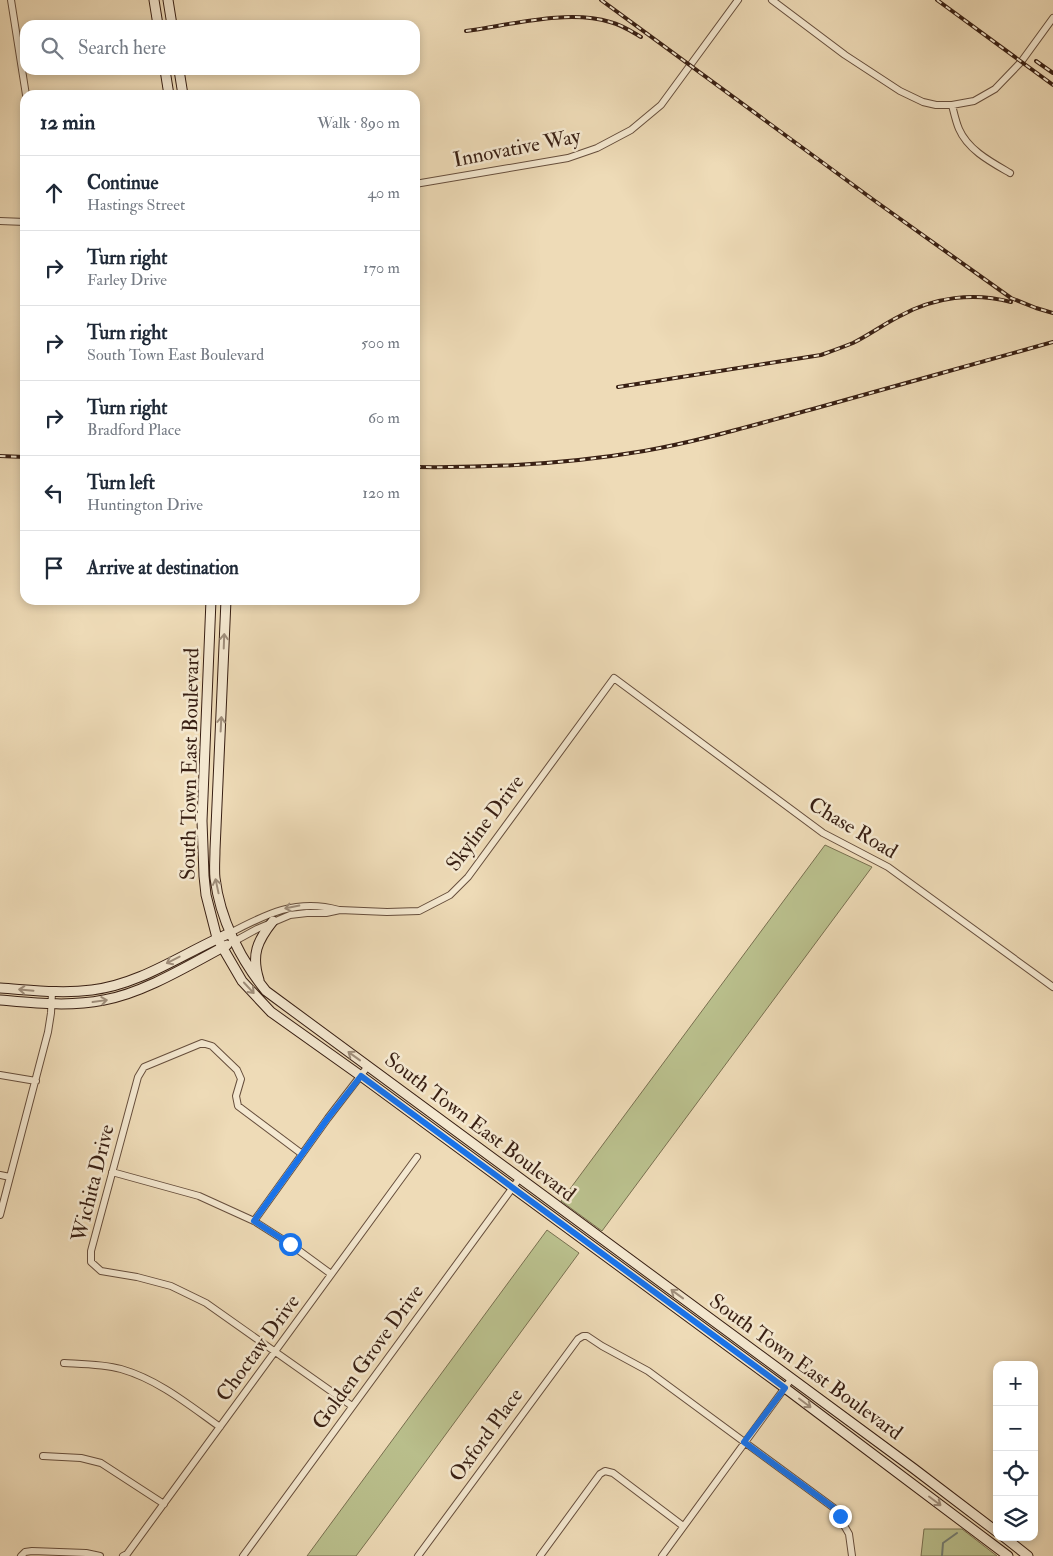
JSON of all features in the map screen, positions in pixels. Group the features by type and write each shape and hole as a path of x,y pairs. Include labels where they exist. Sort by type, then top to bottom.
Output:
{"main road":[{"path":"154,0 158,20"},
{"path":"168,0 171,20"},
{"path":"160,20 170,14"},
{"path":"166,75 168,90"},
{"path":"180,75 182,90"},
{"name":"South Town East Boulevard","path":"211,605 202,821 206,895 217,938 242,981 271,1012 785,1388 1008,1556"},
{"name":"South Town East Boulevard","path":"226,605 215,877 230,933 252,974 261,985 290,1010 792,1378 993,1529"},
{"path":"261,985 255,959 264,932 273,921"},
{"name":"Skyline Drive","path":"0,988 52,992 93,990 130,981 230,933"},
{"name":"Skyline Drive","path":"0,1000 52,1004 103,1001 134,992 235,941"},
{"path":"1009,1541 1028,1556"}],"street":[{"path":"11,0 20,57"},
{"name":"Innovative Way","path":"420,183 568,158 597,148 631,130 665,100 738,0"},
{"path":"772,0 845,55 900,90 923,102 952,105 976,100 995,89 1021,62 1053,18"},
{"path":"23,75 25,90"},
{"path":"952,105 958,128 966,141 986,158 1010,173"},
{"path":"0,221 20,222"},
{"name":"Skyline Drive","path":"230,933 279,910 301,906 325,906 340,910 386,912 419,910 450,896 468,877 614,678"},
{"name":"Chase Road","path":"614,678 823,833 888,867 1053,987"},
{"name":"Skyline Drive","path":"235,941 273,921 290,915 326,913 340,910"},
{"path":"0,1215 36,1081 51,1016 52,992"},
{"name":"Wichita Drive","path":"302,1154 238,1106 236,1096 241,1080 237,1070 212,1046 202,1043 144,1067 138,1077 112,1172 91,1251 91,1262 101,1272 137,1277 171,1286 197,1298 352,1406"},
{"path":"254,1221 368,1066"},
{"path":"0,1075 36,1081"},
{"name":"Choctaw Drive","path":"123,1556 127,1554 164,1504 417,1157"},
{"path":"112,1172 199,1196 254,1221 331,1274"},
{"path":"0,1175 10,1177"},
{"name":"Golden Grove Drive","path":"243,1556 519,1179"},
{"name":"Oxford Place","path":"418,1556 578,1339 583,1336 587,1336 648,1371 744,1442"},
{"path":"64,1363 100,1365 122,1370 162,1386 220,1427"},
{"path":"662,1556 792,1378"},
{"path":"744,1442 834,1508 849,1534 852,1556"},
{"path":"43,1456 81,1458 101,1463 164,1504"},
{"path":"540,1556 600,1474 605,1471 613,1473 683,1526"},
{"path":"21,1556 25,1552 32,1550 86,1553 100,1556"}],"green space":[{"path":"825,845 872,867 602,1231 561,1201"},
{"path":"547,1230 579,1253 374,1532 356,1556 307,1556"},
{"path":"924,1529 962,1529 997,1556 921,1556"}],"waterway":[{"path":"942,1556 943,1543 957,1533"}],"railway":[{"path":"601,0 1011,298 1053,313"},
{"path":"937,0 1053,85"},
{"path":"466,31 539,19 576,17 594,18 614,23 641,37"},
{"path":"1036,61 1053,73"},
{"path":"618,387 821,355 853,343 894,319 926,304 969,297 983,297 1011,302"},
{"path":"420,467 501,466 558,462 665,447 750,426 1053,342"},
{"path":"0,456 20,457"}],"route":[{"path":"290,1244 254,1221 328,1118 361,1076 785,1388 744,1442 834,1508 840,1516"}]}
